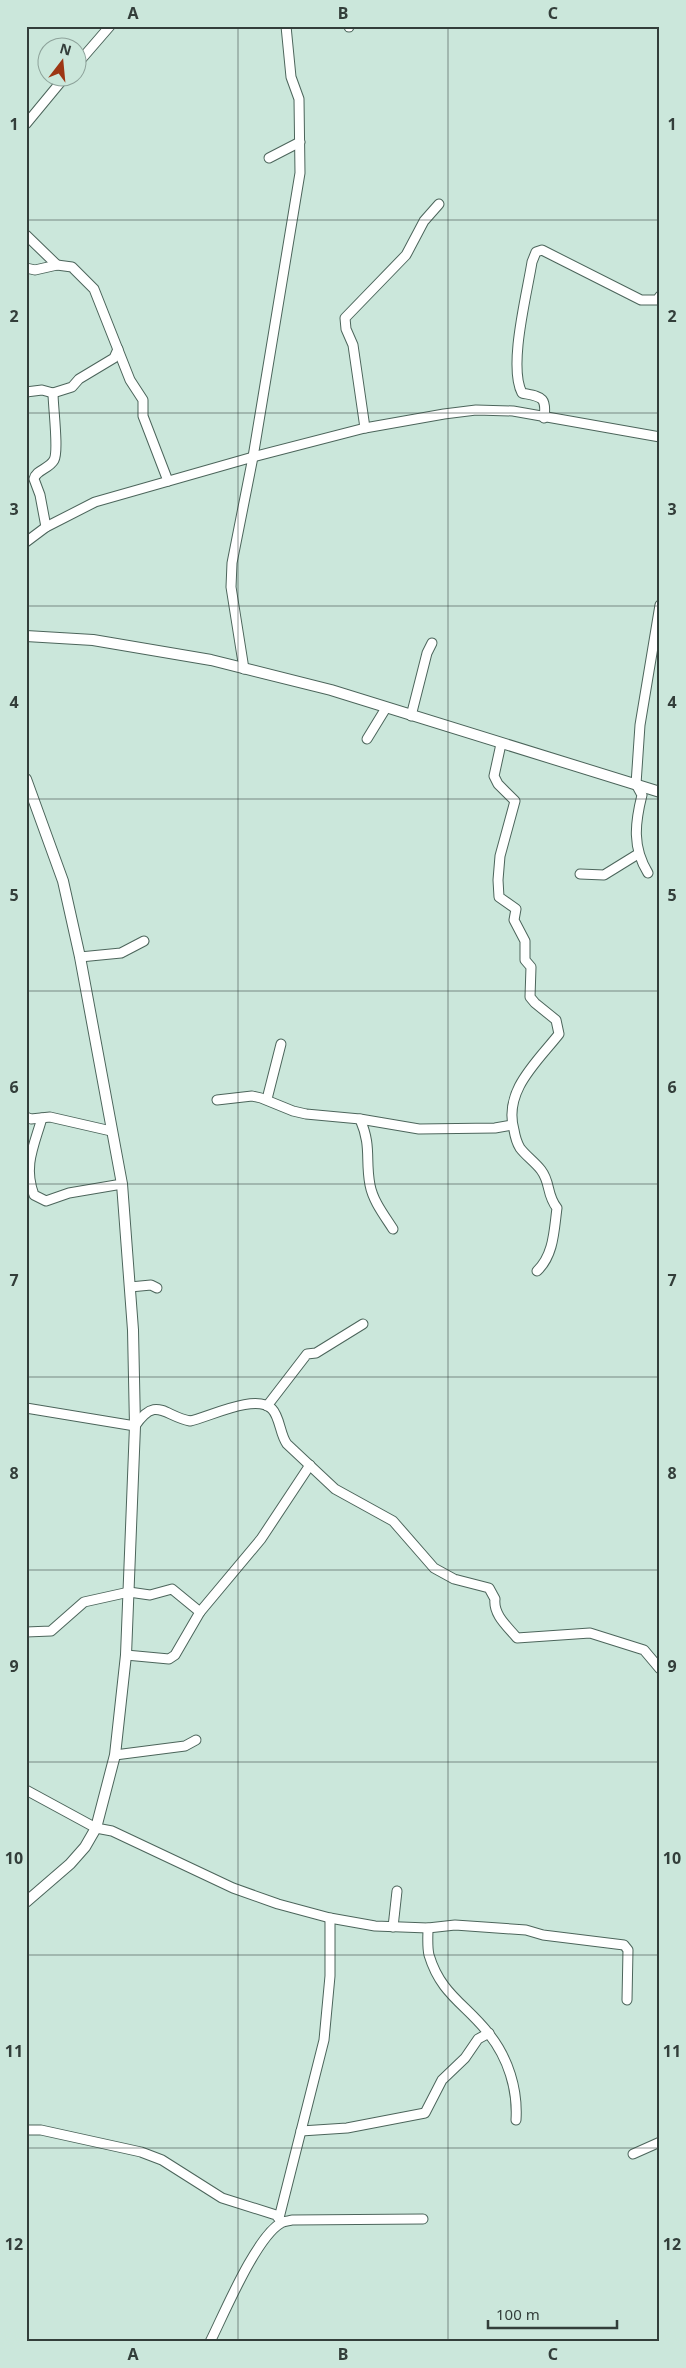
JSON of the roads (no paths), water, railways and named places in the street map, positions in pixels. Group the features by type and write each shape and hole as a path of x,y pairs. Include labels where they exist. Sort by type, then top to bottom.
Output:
{"street":[{"path":"88,51 110,26"},
{"path":"244,668 231,587 234,550 253,456 300,174 299,100 291,77 286,26"},
{"path":"26,124 56,88"},
{"path":"269,158 300,142"},
{"path":"365,428 353,345 346,329 345,318 406,255 424,221 439,204"},
{"path":"26,235 57,265"},
{"path":"544,418 546,404 544,401 540,397 522,393 517,384 516,364 532,262 536,252 542,250 640,300 657,300 660,296"},
{"path":"26,268 36,270 57,265 72,267 94,289 130,380 143,400 143,416 168,481"},
{"path":"26,392 42,390 53,393 72,387 79,379 114,358 118,349"},
{"path":"46,527 40,495 34,479 37,473 46,469 54,460 57,450 53,393"},
{"path":"26,542 46,527 95,502 253,456 365,428 476,410 513,411 660,437"},
{"path":"648,873 638,854 636,827 642,795 640,788 636,784 640,726 660,605"},
{"path":"26,636 93,640 211,660 244,668 331,690 500,744 660,792"},
{"path":"411,716 427,653 432,643"},
{"path":"367,738 386,708"},
{"path":"500,744 494,776 498,784 515,801 499,864 499,896 516,909 514,920 525,942 525,960 531,967 530,996 535,1003 556,1020 559,1030 514,1094 512,1125 520,1147 547,1180 550,1198 558,1208 550,1254 546,1263 537,1271"},
{"path":"26,779 63,881 80,957 122,1184 133,1330 135,1426 126,1655 115,1755 96,1828 85,1847 70,1864 26,1902"},
{"path":"580,874 604,875 638,854"},
{"path":"80,957 121,953 144,941"},
{"path":"267,1099 281,1044"},
{"path":"218,1100 252,1096 267,1099 293,1112 420,1129 495,1128 512,1125"},
{"path":"26,1118 42,1118 111,1131"},
{"path":"42,1118 28,1168 29,1182 34,1195 46,1201 69,1193 122,1184"},
{"path":"360,1120 369,1147 368,1168 372,1194 393,1230"},
{"path":"130,1287 151,1285 157,1288"},
{"path":"267,1406 307,1354 316,1353 363,1324"},
{"path":"135,1426 146,1412 153,1409 168,1412 190,1421 218,1411 252,1404 267,1406 274,1410 284,1441 335,1489 393,1521 434,1568 461,1581 489,1588 495,1599 494,1606 498,1615 517,1638 590,1633 644,1650 660,1669"},
{"path":"26,1408 135,1426"},
{"path":"126,1655 169,1659 175,1655 200,1612 261,1540 310,1465"},
{"path":"26,1632 51,1631 84,1602 129,1592 150,1595 172,1589 200,1612"},
{"path":"115,1755 185,1746 196,1740"},
{"path":"26,1790 96,1828 112,1831 233,1888 278,1904 330,1918 367,1925 393,1927 428,1928 455,1925 526,1930 543,1935 624,1945 628,1950 627,2000"},
{"path":"393,1927 397,1891"},
{"path":"210,2342 247,2267 280,2220 324,2040 329,1983 330,1918"},
{"path":"428,1928 429,1954 441,1981 455,2001 489,2034 503,2056 513,2081 517,2101 516,2120"},
{"path":"301,2131 347,2128 425,2114 442,2080 465,2058 478,2039 489,2034"},
{"path":"26,2130 41,2130 141,2152 162,2160 222,2198 276,2215 280,2220"},
{"path":"633,2154 660,2142"},
{"path":"280,2220 424,2219"}]}
